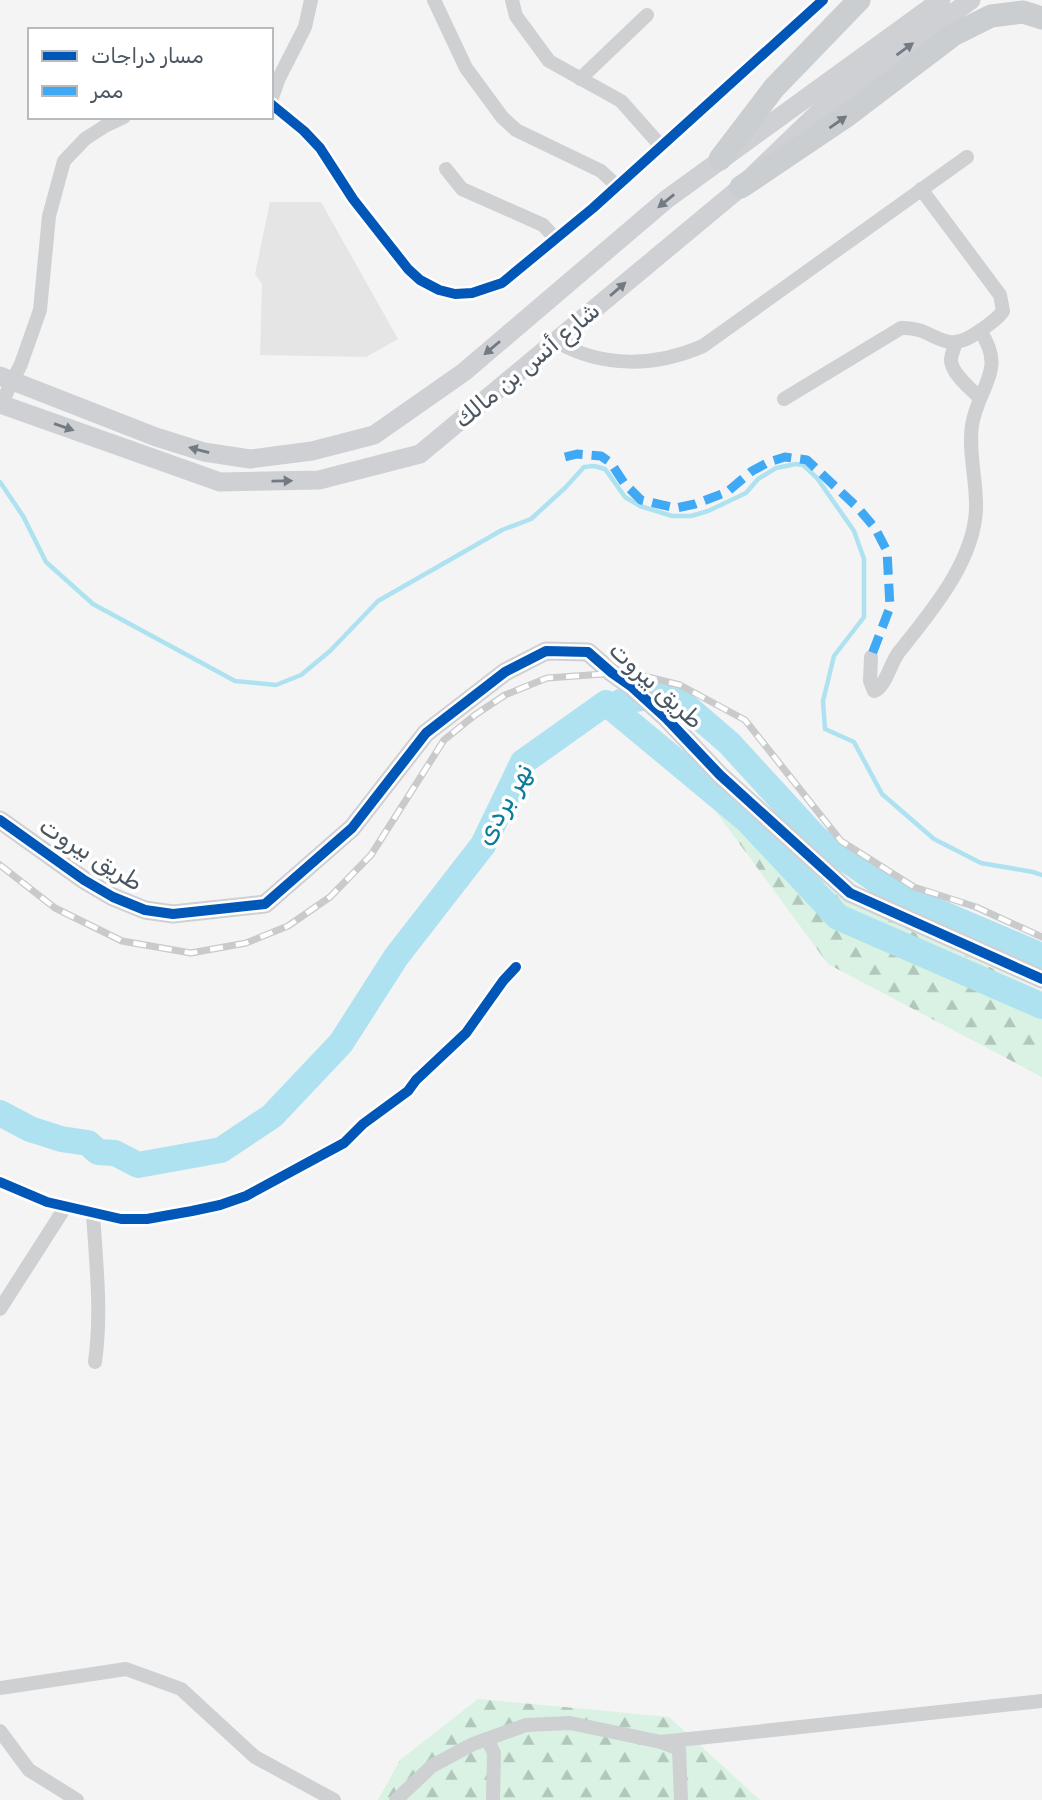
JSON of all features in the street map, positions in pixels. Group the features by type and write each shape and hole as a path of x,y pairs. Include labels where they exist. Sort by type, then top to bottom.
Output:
{"main road":[{"path":"720,159 774,88 859,0"},
{"name":"شارع أنس بن مالك","path":"7,378 156,437 204,452 250,459 312,451 374,435 464,372 667,200 720,159 941,0"},
{"name":"شارع أنس بن مالك","path":"0,404 220,482 319,480 420,454 741,187 825,106 971,0"},
{"path":"741,187 845,117 953,35 991,16 1023,12 1042,18"},
{"name":"طريق بيروت","path":"0,820 84,880 113,897 145,910 173,914 265,904 352,828 426,733 505,672 546,651 588,652 666,718 720,775 850,892 1042,979"}],"street":[{"path":"273,96 279,78 305,27 311,0"},
{"path":"434,0 466,68 502,117 516,130 601,172 616,185"},
{"path":"512,0 516,16 549,61 621,101 660,145"},
{"path":"273,104 320,148 353,200 420,281 455,294 472,293 502,283 593,208 823,0"},
{"path":"580,79 647,15"},
{"path":"0,404 7,378 40,310 49,216 64,161 85,139 120,119"},
{"path":"557,342 591,358 648,362 687,353 703,346 967,157"},
{"path":"446,169 462,189 543,226 555,238"},
{"path":"784,399 891,332 901,328 922,330 945,342 956,343 966,341 998,318 1003,311 1000,295 921,189"},
{"path":"871,657 870,681 874,691 883,687 889,668 898,653 936,607 965,554 976,511 970,440 979,397 993,368 991,353 980,331"},
{"path":"956,343 951,359 952,366 979,397"},
{"path":"0,1182 47,1202 121,1219 147,1219 220,1205 269,1185 344,1143 363,1124 408,1091 416,1080 466,1033 516,967"},
{"path":"0,1309 66,1206"},
{"path":"93,1213 98,1268 99,1334 95,1362"},
{"path":"0,1688 126,1669 181,1689 255,1757 334,1800"},
{"path":"661,1742 1042,1701"},
{"path":"396,1800 432,1766 487,1739 527,1725 570,1723 661,1742 679,1749 681,1800"},
{"path":"0,1731 29,1770 77,1800"},
{"path":"487,1739 494,1754 493,1800"}],"shaded area":[{"path":"270,202 321,202 398,339 366,357 260,355 262,284 255,274"}],"green space":[{"path":"681,764 769,842 846,901 1042,991 1042,1077 828,964"},
{"path":"478,1699 669,1717 760,1800 378,1800 400,1760"}],"waterway":[{"path":"0,482 23,516 46,562 93,604 235,681 276,685 301,675 330,651 378,601 502,530 531,519 584,467 605,469 625,497 640,506 672,516 691,516 746,493 758,479 776,468 803,465 817,478 854,531 864,559 864,617 834,656 823,701 825,729 854,742 882,794 934,839 981,863 1042,875"},
{"path":"622,701 672,694 729,743 817,839 896,894 1042,956"},
{"name":"نهر بردى","path":"0,1113 30,1129 61,1139 88,1143 98,1152 115,1153 138,1165 221,1150 272,1116 341,1043 396,957 483,845 523,762 606,703 747,820 838,917 1042,1006"}],"railway":[{"path":"0,865 55,908 122,941 191,953 246,943 288,926 330,897 371,855 444,740 475,715 505,695 547,678 604,674 640,675 680,685 745,720 841,841 914,887 976,907 1042,937"}],"marked path":[{"path":"565,457 577,454 601,456 611,463 624,483 641,500 676,508 727,492 752,471 769,462 785,457 807,460 858,508 875,528 887,551 890,607 871,657"}],"cycle path":[{"path":"273,106 320,148 353,199 408,269 420,280 439,290 455,294 472,293 502,283 593,208 823,0"},
{"path":"0,820 84,880 113,897 145,910 173,914 265,904 352,828 426,733 505,672 546,651 588,652 666,718 720,775 850,893 1042,979"},
{"path":"0,1182 47,1202 121,1219 147,1219 192,1211 246,1196 344,1143 363,1124 408,1091 416,1080 466,1033 516,967"}]}
